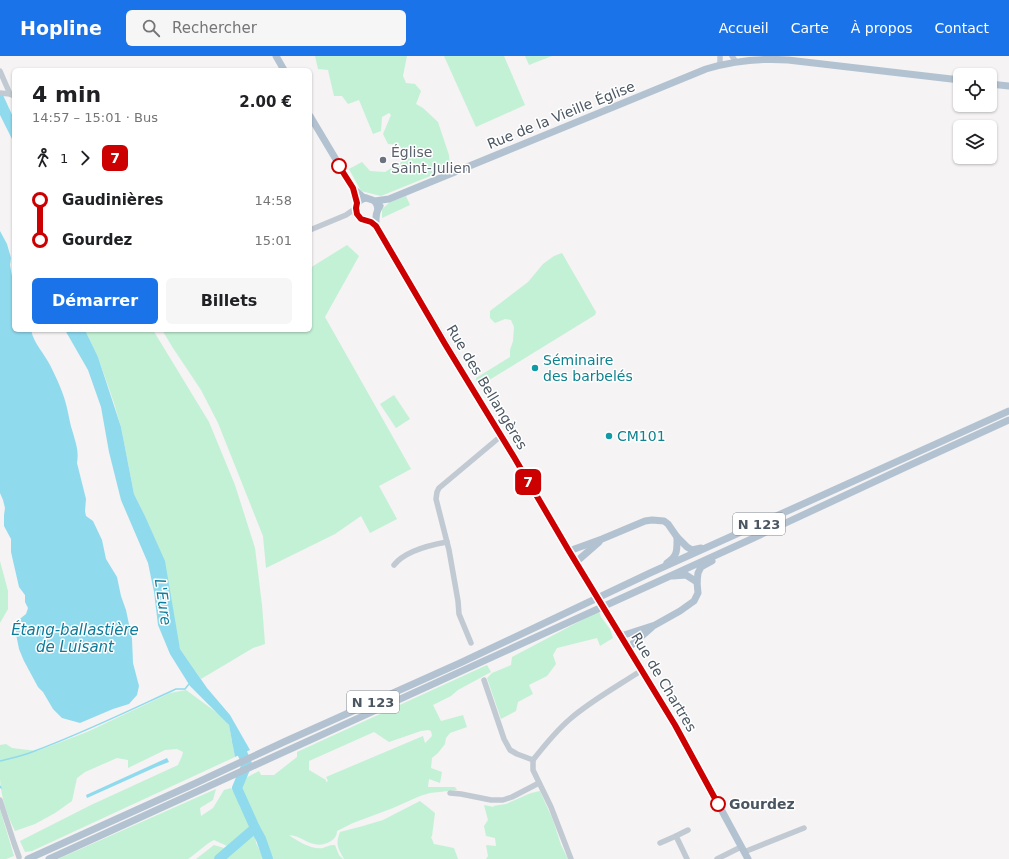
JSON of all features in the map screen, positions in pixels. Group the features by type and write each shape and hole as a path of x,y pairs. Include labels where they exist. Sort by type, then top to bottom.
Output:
{"main road":[{"path":"276,56 283,68"},
{"name":"Rue de la Vieille Église","path":"389,199 734,59 772,57 953,79"},
{"path":"997,85 1009,86"},
{"path":"312,119 353,188 366,198 375,201 389,199"},
{"path":"353,188 356,212 359,217 376,226 378,206 375,201"},
{"path":"356,206 360,200 366,198"},
{"path":"367,220 374,218 382,204 389,199"},
{"name":"Rue des Bellangères","path":"376,226 588,582"},
{"name":"N 123","path":"28,859 511,640 650,573 1009,411"},
{"name":"N 123","path":"49,859 1009,420"},
{"path":"569,551 645,521 652,520 664,521 668,524 677,538 692,550 707,548"},
{"path":"650,573 675,556 677,551 677,538"},
{"path":"576,562 602,539"},
{"path":"628,648 655,625 694,601 698,594 698,573 702,567 747,541"},
{"path":"667,577 686,575 697,582"},
{"name":"Rue de Chartres","path":"588,582 683,739 748,859"},
{"path":"621,636 655,625"}],"street":[{"path":"720,56 720,65"},
{"path":"0,71 12,95"},
{"path":"2,93 12,95"},
{"path":"312,229 346,214 356,206"},
{"path":"346,214 359,217"},
{"path":"471,643 459,614 447,542 436,499 437,492 439,488 501,436"},
{"path":"394,565 398,559 409,554 431,545 447,542"},
{"path":"570,859 552,807 533,770 533,760 569,720 601,695 642,670"},
{"path":"484,680 504,739 510,750 533,760"},
{"path":"450,793 491,800 503,800 539,783"},
{"path":"0,800 19,857"},
{"path":"717,859 804,828"},
{"path":"660,844 688,830"},
{"path":"676,836 687,859"}],"green space":[{"path":"315,56 407,56 403,76 406,83 415,84 421,91 416,104 423,108 438,122 449,155 450,168 381,196 361,191 349,169 362,162 370,171 385,172 403,161 403,151 399,145 388,144 383,134 391,115 389,113 382,117 381,131 373,134 359,100 348,104 342,96 334,96 328,70 318,69"},
{"path":"444,56 504,56 525,105 476,127"},
{"path":"525,56 552,56 529,65"},
{"path":"406,196 410,205 382,218 382,209 390,202"},
{"path":"347,245 359,256 325,317 411,469 379,486 397,519 370,533 361,516 335,534 266,568 263,536 218,423 201,390 163,332 312,332 312,267"},
{"path":"562,253 596,312 595,315 479,385 476,378 510,357 510,350 513,341 514,327 511,320 505,319 495,323 490,318 490,311 528,282 543,264 554,256"},
{"path":"86,332 154,332 209,422 235,485 255,548 265,644 253,648 201,679 180,649 144,514 134,494 121,427 98,357"},
{"path":"394,395 410,419 396,428 380,404"},
{"path":"0,561 8,591 8,609 0,623"},
{"path":"599,611 601,617 610,629 613,638 600,646 597,638 557,648 553,655 556,664 547,676 529,685 533,694 518,702 516,711 501,719 487,678 492,673 511,665 512,657"},
{"path":"487,665 491,672 433,705 441,721 463,715 467,727 450,733 446,738 445,744 432,758 431,768 442,772 440,783 429,779 428,787 455,787 457,790 430,793 420,796 353,823 337,831 334,838 325,844 314,844 299,837 289,835 314,848 323,848 335,845 339,855 343,859 271,859 266,844 260,836 240,789 244,779 259,771 261,775 274,775 297,757 297,752","holes":["421,731 431,731 432,736 425,743 423,736 326,777 328,781 326,782 326,780 309,770 309,761 374,732 389,742"]},
{"path":"186,690 220,715 229,725 235,757 32,851 25,852 20,841 91,805 178,765 183,752 177,749 165,750 128,768 128,760 117,758 85,772 77,778 72,801 55,813 35,824 15,831 3,799 0,779 0,745 6,744 12,748 37,751 87,732 170,693"},
{"path":"231,788 238,798 240,807 255,834 256,843 264,859 196,859 214,845 224,848 227,846 214,840 188,859 58,859 216,789 213,800 200,808 201,816 213,808 224,790"},
{"path":"540,791 568,859 486,859 488,856 486,845 496,846 495,838 486,836 484,826 488,820 484,805 494,807 493,806 506,804 531,793"},
{"path":"420,801 435,813 431,837 434,844 454,848 458,859 344,859 338,846 340,832 383,820"},
{"path":"0,809 14,856 6,859 0,859"}],"water":[{"path":"0,95 3,95 12,115 12,139 0,115"},
{"name":"Étang-ballastière de Luisant","path":"0,231 7,244 11,258 12,332 31,332 34,340 58,381 66,403 77,448 77,463 86,499 86,516 93,521 102,540 106,559 117,577 126,610 132,639 133,663 139,686 137,695 129,704 80,723 62,718 53,709 43,692 38,687 19,649 16,634 16,622 26,614 28,608 25,602 25,595 19,587 11,552 11,539 4,526 5,508 0,493"},
{"path":"66,332 86,332 98,357 121,427 134,494 165,561 180,649 207,688 230,715 250,750 235,757 229,725 190,686 170,654 158,625 154,592 148,563 121,500 109,452 101,407 88,370"},
{"path":"167,758 169,762 87,798 86,795"}],"waterway":[{"path":"0,761 28,753 68,738 176,689 185,689 189,684"},
{"name":"L'Eure","path":"237,741 247,764 237,788 261,839 268,859"},
{"path":"219,859 255,828"}],"bus line":[{"name":"7","path":"339,166 353,188 357,203 357,214 361,219 367,220 376,226 569,551 675,725 718,804"}],"place":[{"name":"Église Saint-Julien","path":"383,160"},
{"name":"Séminaire des barbelés","path":"535,368"},
{"name":"CM101","path":"609,436"},
{"name":"Gourdez","path":"718,804"}]}
